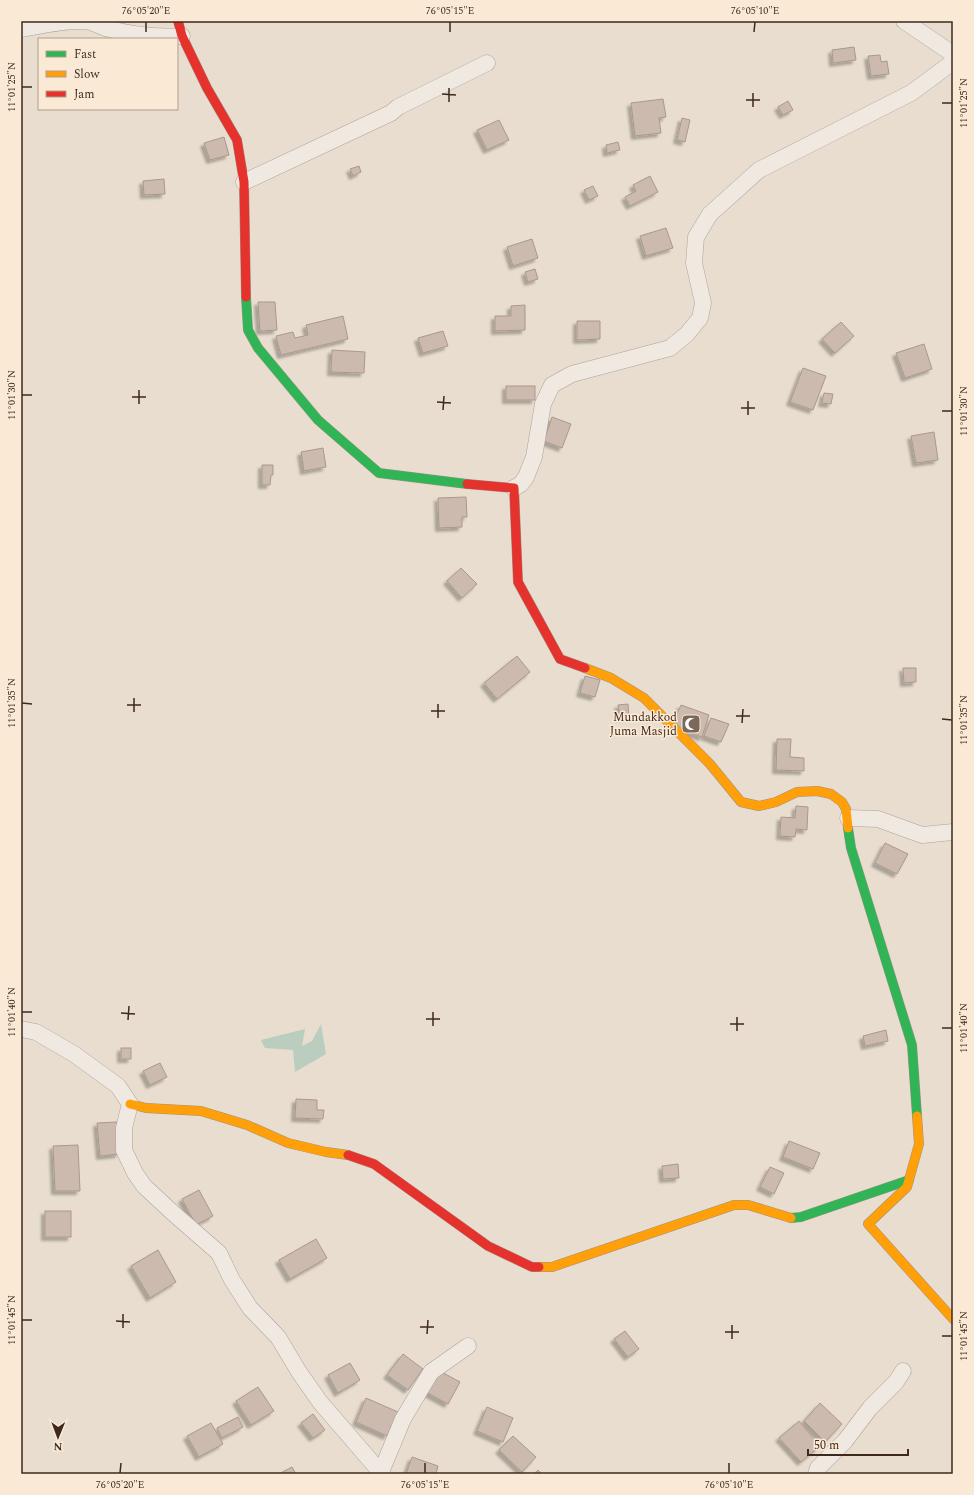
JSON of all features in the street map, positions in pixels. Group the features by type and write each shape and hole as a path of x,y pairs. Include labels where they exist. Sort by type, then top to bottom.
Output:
{"street":[{"path":"904,21 953,54"},
{"path":"21,29 75,22 90,22 106,28 161,37 180,28 208,88 237,140 244,182 246,304 248,330 258,348 318,420 379,473 489,487 514,488 521,484 526,478 534,457 543,404 552,385 572,374 670,348 687,334 700,318 703,303 694,263 696,237 710,214 759,170 912,93 953,62"},
{"path":"244,182 391,113 398,107 487,62"},
{"path":"514,488 518,582 560,659 611,678 644,698 710,764 741,802 758,806 776,802 797,792 817,791 831,794 842,802 846,809 851,848 912,1045 918,1144 907,1187 868,1224 953,1319"},
{"path":"848,818 878,819 922,835 953,832"},
{"path":"21,1029 36,1032 74,1054 118,1086 130,1104 146,1108 201,1111 248,1125 288,1143 326,1152 350,1155 374,1164 488,1246 532,1267 552,1267 734,1205 748,1205 790,1218 801,1217 909,1180"},
{"path":"130,1104 124,1128 124,1150 135,1173 144,1186 173,1214 219,1253 232,1280 250,1308 278,1337 299,1372 320,1402 382,1473 403,1418 431,1372 468,1346"},
{"path":"816,1474 818,1468 845,1441 870,1408 896,1382 902,1371"}],"shaded area":[{"path":"321,1024 326,1054 295,1072 293,1050 265,1048 261,1040 305,1029 302,1046 312,1041"}],"building":[{"path":"854,47 856,60 833,63 832,50"},
{"path":"880,55 881,62 887,61 889,74 871,76 868,56"},
{"path":"663,99 666,117 659,118 661,133 635,136 631,103"},
{"path":"788,101 793,110 783,115 778,107"},
{"path":"682,118 690,120 685,142 677,140"},
{"path":"499,120 509,140 487,150 477,130"},
{"path":"224,137 229,155 210,160 204,143"},
{"path":"618,142 620,150 607,153 606,145"},
{"path":"359,166 361,172 353,176 350,169"},
{"path":"650,176 658,192 630,206 625,197 636,191 633,185"},
{"path":"164,179 165,194 144,195 143,181"},
{"path":"593,186 598,196 589,200 584,190"},
{"path":"666,228 673,248 646,256 640,236"},
{"path":"532,239 538,258 513,266 507,247"},
{"path":"535,269 538,279 528,282 525,272"},
{"path":"258,302 275,302 277,330 260,331"},
{"path":"525,305 525,330 495,331 495,316 511,316 511,306"},
{"path":"343,316 348,339 281,355 276,336 293,332 295,338 308,335 306,325"},
{"path":"577,321 600,321 600,339 577,340"},
{"path":"841,322 854,336 835,353 822,339"},
{"path":"443,331 448,346 423,353 418,338"},
{"path":"924,344 932,369 905,378 896,353"},
{"path":"332,350 365,352 364,373 331,372"},
{"path":"803,368 826,376 813,410 790,402"},
{"path":"506,386 535,386 535,400 506,400"},
{"path":"824,393 833,394 831,404 822,403"},
{"path":"552,417 571,424 562,448 544,441"},
{"path":"934,432 938,460 916,463 911,436"},
{"path":"323,448 326,467 304,471 301,452"},
{"path":"262,465 273,465 273,475 271,475 270,485 262,485"},
{"path":"466,497 467,517 462,517 462,527 439,528 438,498"},
{"path":"461,568 477,584 462,598 447,581"},
{"path":"517,656 530,672 497,699 484,683"},
{"path":"903,668 916,668 916,682 904,683"},
{"path":"585,676 600,680 595,697 580,693"},
{"path":"628,704 629,717 620,718 618,705"},
{"name":"Mundakkod Juma Masjid","path":"681,705 709,715 702,737 679,729 674,720"},
{"path":"711,718 729,724 721,742 704,736"},
{"path":"777,739 791,739 790,757 804,758 804,771 776,770"},
{"path":"796,806 808,807 807,830 796,829 795,837 780,836 781,817 795,818"},
{"path":"885,843 908,854 897,874 875,863"},
{"path":"886,1030 888,1041 865,1046 863,1036"},
{"path":"121,1048 131,1048 131,1059 121,1059"},
{"path":"160,1063 167,1077 150,1085 143,1071"},
{"path":"296,1099 317,1100 317,1110 324,1110 323,1119 295,1118"},
{"path":"117,1122 119,1154 100,1156 97,1123"},
{"path":"789,1141 820,1153 813,1169 783,1157"},
{"path":"78,1145 80,1191 55,1191 53,1146"},
{"path":"678,1164 679,1178 663,1179 662,1166"},
{"path":"770,1167 784,1173 774,1194 760,1187"},
{"path":"199,1190 213,1216 196,1225 182,1199"},
{"path":"45,1211 71,1211 71,1237 45,1237"},
{"path":"316,1239 327,1258 290,1279 279,1260"},
{"path":"158,1250 176,1282 150,1298 131,1266"},
{"path":"625,1331 639,1349 628,1357 614,1339"},
{"path":"403,1354 423,1369 408,1390 387,1375"},
{"path":"350,1363 360,1380 338,1393 328,1375"},
{"path":"436,1369 460,1382 448,1404 424,1391"},
{"path":"258,1387 274,1411 251,1425 236,1401"},
{"path":"366,1398 398,1412 387,1436 356,1422"},
{"path":"820,1403 842,1424 825,1442 804,1421"},
{"path":"487,1407 513,1418 503,1442 477,1431"},
{"path":"313,1414 325,1430 313,1438 301,1423"},
{"path":"238,1417 243,1427 222,1438 217,1428"},
{"path":"799,1421 820,1446 801,1462 779,1438"},
{"path":"211,1423 223,1444 199,1457 187,1436"},
{"path":"513,1436 536,1457 522,1472 499,1450"},
{"path":"412,1457 438,1466 436,1474 406,1474"},
{"path":"292,1467 296,1474 279,1474"},
{"path":"538,1470 542,1474 534,1474"}],"traffic: fast":[{"path":"246,297 248,330 258,348 318,420 379,473 467,484"},
{"path":"848,828 851,848 912,1045 917,1116"},
{"path":"791,1218 801,1217 909,1180"}],"traffic: slow":[{"path":"585,668 611,678 644,698 710,764 741,802 759,806 776,802 797,792 817,791 831,794 842,802 846,809 848,828"},
{"path":"130,1104 146,1108 201,1111 247,1125 288,1143 326,1152 348,1155"},
{"path":"917,1116 919,1144 907,1187 868,1224 953,1319"},
{"path":"539,1267 552,1267 734,1205 748,1205 791,1218"}],"traffic: jam":[{"path":"178,21 182,36 207,88 237,140 244,182 246,297"},
{"path":"467,484 514,488 518,582 560,659 585,668"},
{"path":"348,1155 374,1164 488,1246 532,1267 539,1267"}],"place":[{"name":"Mundakkod Juma Masjid","path":"691,724"}]}
